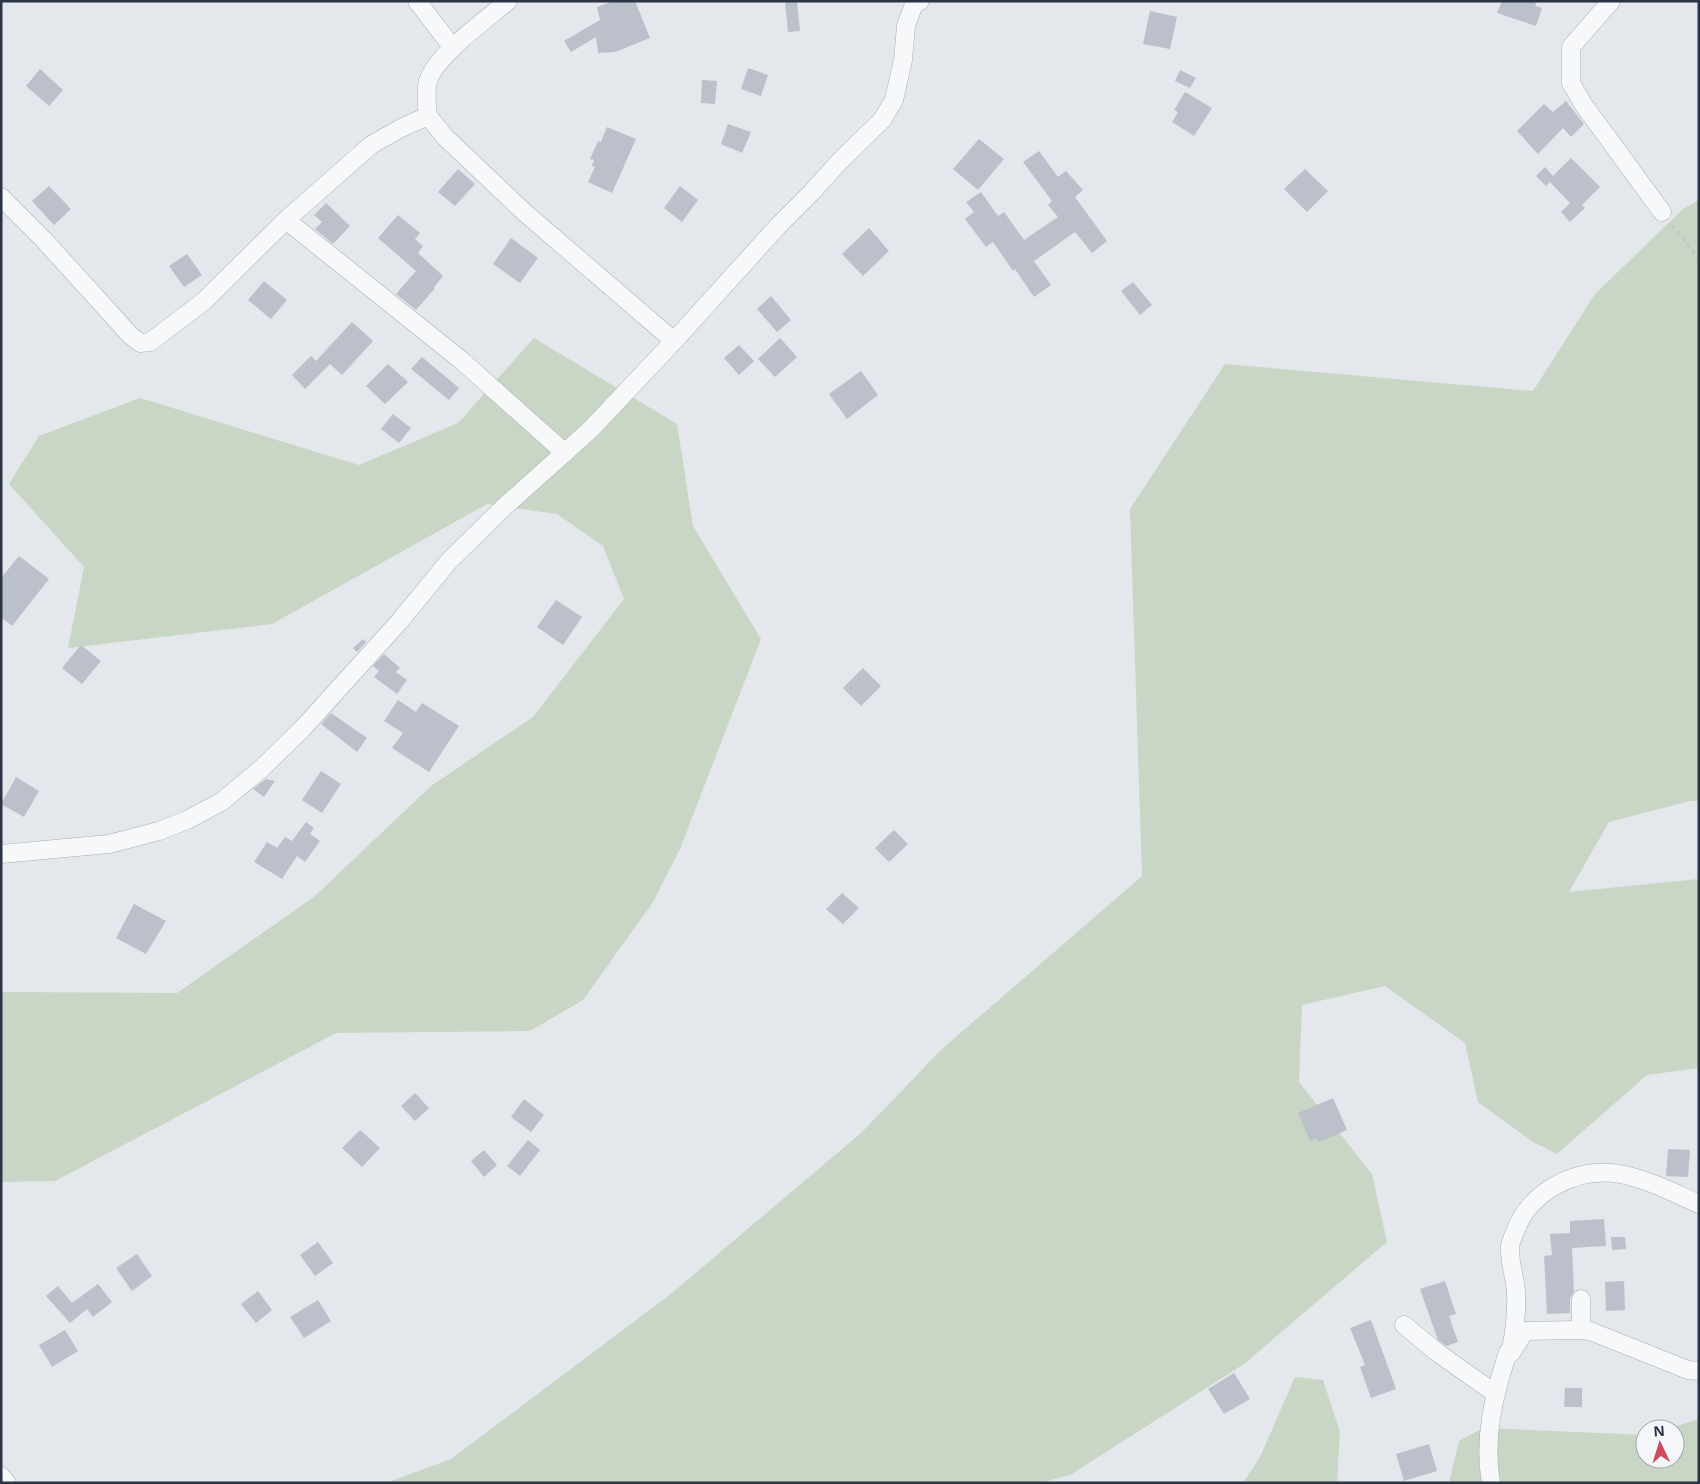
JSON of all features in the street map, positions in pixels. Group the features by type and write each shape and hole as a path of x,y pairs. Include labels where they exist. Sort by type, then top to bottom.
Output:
{"street":[{"path":"417,1 453,48"},
{"path":"508,1 453,48 436,66 428,81 426,98 428,116 445,137 524,212 674,341"},
{"path":"1,854 78,847 132,839 159,831 180,823 221,802 261,769 303,728 399,622 449,561 503,508 591,430 778,226 882,120 894,100 903,60 906,26 914,4 920,1"},
{"path":"1611,1 1571,48 1571,83 1583,104 1662,212"},
{"path":"1,197 44,240 131,336 140,343 150,342 203,302 286,220 371,145 403,127 428,116"},
{"path":"286,220 461,360 565,453"},
{"path":"1511,1353 1516,1315 1516,1291 1510,1246 1518,1224 1536,1197 1556,1185 1596,1172 1629,1176 1699,1204"},
{"path":"1577,1330 1581,1323 1581,1299"},
{"path":"1404,1325 1438,1353 1496,1394"},
{"path":"1491,1483 1488,1462 1488,1438 1496,1394 1508,1352 1511,1353 1525,1331 1577,1330 1604,1335 1688,1370 1699,1371"},
{"path":"1,1476 7,1483"}],"path":[{"path":"1662,212 1699,259"}],"green space":[{"path":"1699,200 1699,801 1690,801 1609,822 1569,892 1699,879 1699,1068 1647,1075 1557,1154 1533,1142 1478,1102 1465,1043 1385,986 1302,1005 1299,1082 1372,1174 1387,1242 1244,1364 1070,1475 1040,1483 386,1483 451,1459 672,1293 861,1133 943,1048 1142,876 1130,509 1225,364 1533,391 1595,294 1683,209"},
{"path":"534,338 677,424 693,526 761,639 680,849 653,902 583,1000 530,1031 336,1033 55,1181 1,1182 1,992 177,993 315,896 431,786 533,717 624,599 603,546 557,514 487,504 272,624 68,648 84,567 9,484 39,436 140,398 359,465 458,423"},
{"path":"1295,1377 1323,1380 1340,1432 1337,1483 1243,1483 1260,1457"},
{"path":"1699,1419 1699,1483 1449,1483 1459,1441 1483,1428 1635,1435 1635,1469 1685,1469 1685,1423"}],"building":[{"path":"614,1 635,1 650,38 615,52 598,53 596,37 571,52 564,41 600,20 597,7"},
{"path":"785,1 797,1 800,31 788,32"},
{"path":"1502,1 1537,1 1535,6 1542,8 1536,26 1497,13"},
{"path":"1150,11 1177,17 1170,49 1143,44"},
{"path":"748,68 768,75 761,96 741,89"},
{"path":"40,69 63,90 49,106 26,86"},
{"path":"1180,70 1196,78 1190,88 1175,81"},
{"path":"702,80 717,81 715,104 701,103"},
{"path":"1185,92 1212,108 1194,136 1172,122 1178,112 1174,110"},
{"path":"1566,101 1584,124 1571,137 1563,128 1538,154 1517,131 1544,104 1553,112"},
{"path":"728,124 751,132 742,153 721,144"},
{"path":"607,127 636,139 612,193 588,182 595,167 592,166 594,160 590,159 598,141 601,142"},
{"path":"979,139 1004,159 978,190 953,169"},
{"path":"1039,151 1058,177 1066,171 1083,190 1075,197 1107,241 1092,253 1075,232 1034,261 1051,285 1034,297 1015,269 1013,271 993,242 986,247 965,219 974,212 966,202 981,192 998,216 1004,212 1024,240 1058,217 1048,205 1052,201 1023,162"},
{"path":"1571,158 1600,187 1582,205 1585,208 1570,222 1561,212 1570,203 1550,182 1546,186 1536,176 1545,167 1553,176"},
{"path":"458,169 475,184 455,206 438,192"},
{"path":"1305,169 1328,191 1307,212 1284,189"},
{"path":"49,186 71,209 54,225 32,201"},
{"path":"680,186 698,200 682,222 664,208"},
{"path":"326,203 350,226 333,244 315,229 322,222 314,215"},
{"path":"398,215 420,233 415,239 423,246 418,253 443,276 416,310 396,294 416,271 378,238"},
{"path":"869,228 889,251 863,276 842,254"},
{"path":"511,238 538,258 520,283 493,264"},
{"path":"187,254 202,275 184,287 169,266"},
{"path":"264,281 287,300 271,319 248,300"},
{"path":"1133,282 1152,305 1140,315 1121,291"},
{"path":"771,296 791,320 777,332 757,309"},
{"path":"352,322 373,341 342,375 330,364 305,389 292,375 311,356 316,361"},
{"path":"780,338 797,357 775,377 758,359"},
{"path":"739,345 754,361 739,375 724,358"},
{"path":"422,357 459,388 449,400 411,369"},
{"path":"388,364 408,382 385,404 366,386"},
{"path":"861,371 878,395 847,419 829,394"},
{"path":"393,414 411,428 399,443 381,429"},
{"path":"19,556 49,579 12,626 1,617 1,578"},
{"path":"556,600 582,617 563,645 537,627"},
{"path":"363,639 366,642 357,652 353,648"},
{"path":"81,645 101,661 82,684 62,668"},
{"path":"384,654 400,668 396,672 407,680 397,694 374,677 379,671 373,666"},
{"path":"863,668 881,686 861,706 843,688"},
{"path":"398,700 416,712 422,703 459,726 429,772 392,748 403,733 384,721"},
{"path":"331,713 367,738 357,752 321,724"},
{"path":"321,771 341,784 322,813 302,800"},
{"path":"16,777 39,791 24,817 1,804"},
{"path":"266,779 275,781 264,797 253,789"},
{"path":"306,822 314,828 310,834 320,841 305,862 297,856 282,879 254,862 267,842 277,848 285,837 292,841"},
{"path":"894,830 908,844 889,862 875,848"},
{"path":"842,893 859,908 843,924 826,909"},
{"path":"134,904 166,921 146,954 116,938"},
{"path":"415,1093 429,1108 415,1121 401,1106"},
{"path":"1333,1098 1347,1130 1319,1142 1317,1138 1310,1141 1298,1113"},
{"path":"524,1099 544,1115 531,1132 511,1117"},
{"path":"360,1130 380,1148 362,1167 342,1148"},
{"path":"528,1140 540,1150 520,1176 507,1166"},
{"path":"1668,1149 1690,1150 1688,1177 1666,1176"},
{"path":"484,1150 497,1165 484,1177 471,1161"},
{"path":"1604,1219 1606,1246 1572,1248 1574,1292 1570,1299 1570,1313 1547,1314 1544,1256 1552,1255 1550,1234 1570,1233 1570,1221"},
{"path":"1611,1237 1625,1237 1626,1249 1612,1250"},
{"path":"318,1242 333,1263 315,1276 300,1255"},
{"path":"137,1254 152,1276 132,1291 116,1268"},
{"path":"1445,1281 1456,1314 1449,1316 1458,1342 1446,1346 1438,1340 1420,1289"},
{"path":"1624,1281 1625,1310 1606,1311 1605,1282"},
{"path":"98,1284 112,1302 93,1317 87,1309 70,1323 46,1296 58,1286 72,1303"},
{"path":"258,1291 272,1310 256,1323 241,1304"},
{"path":"318,1300 331,1321 304,1338 290,1317"},
{"path":"1371,1320 1396,1389 1371,1398 1360,1367 1365,1365 1350,1328"},
{"path":"65,1330 78,1351 52,1367 39,1345"},
{"path":"1234,1373 1250,1399 1224,1414 1208,1389"},
{"path":"1565,1388 1582,1388 1582,1407 1564,1407"},
{"path":"1429,1444 1437,1471 1404,1481 1396,1454"}]}
